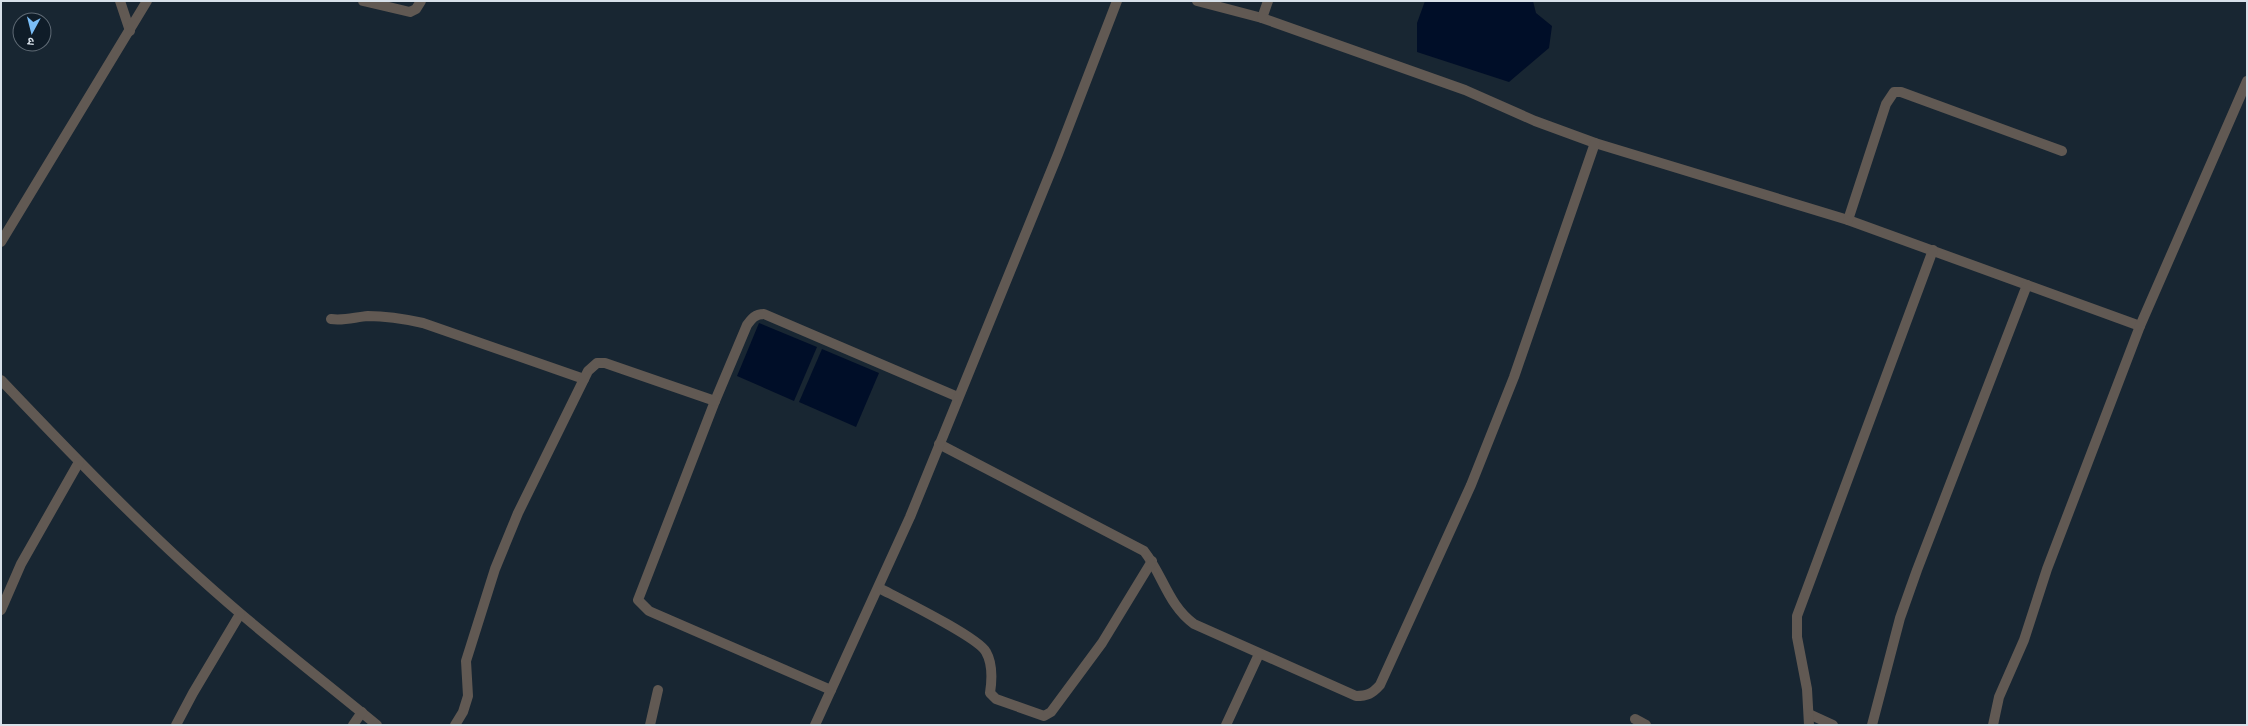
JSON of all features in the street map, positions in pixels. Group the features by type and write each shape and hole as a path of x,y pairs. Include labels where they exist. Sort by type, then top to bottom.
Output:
{"street":[{"path":"120,1 130,31"},
{"path":"1,242 147,1"},
{"path":"363,1 410,12 416,8 421,1"},
{"path":"815,725 879,588 1058,154 1117,1"},
{"path":"1197,1 1262,18 1465,90 1535,121 1595,143 1848,220 2140,326"},
{"path":"1262,18 1268,1"},
{"path":"1993,725 1999,697 2024,640 2047,569 2140,326 2247,80"},
{"path":"1848,220 1886,104 1894,92 1901,92 2062,151"},
{"path":"939,444 1144,551 1152,561 1173,602 1184,616 1194,624 1356,696 1366,696 1374,693 1380,685 1471,485 1514,377 1595,143"},
{"path":"1809,725 1806,682 1797,637 1797,616 1933,250"},
{"path":"1872,725 1904,605 2027,284"},
{"path":"831,690 649,612 638,600 715,401 747,325 752,318 758,314 764,314 958,396"},
{"path":"331,319 343,321 367,316 397,318 423,323 584,379"},
{"path":"455,725 463,712 468,696 466,661 495,569 518,513 584,379 592,366 605,363 715,401"},
{"path":"1,380 79,462 240,614 377,725"},
{"path":"1,610 21,564 79,462"},
{"path":"879,588 970,638 985,650 991,662 990,694 996,699 1044,716 1051,712 1102,643 1152,561"},
{"path":"176,725 193,693 240,614"},
{"path":"1226,725 1259,654"},
{"path":"650,725 658,690"},
{"path":"353,725 362,712"},
{"path":"1809,714 1833,725"},
{"path":"1635,719 1646,725"}],"water":[{"path":"1425,1 1533,1 1536,13 1552,26 1549,48 1509,82 1417,52 1417,23"},
{"path":"759,323 817,347 794,401 737,376"},
{"path":"822,349 879,373 856,427 799,402"}]}
